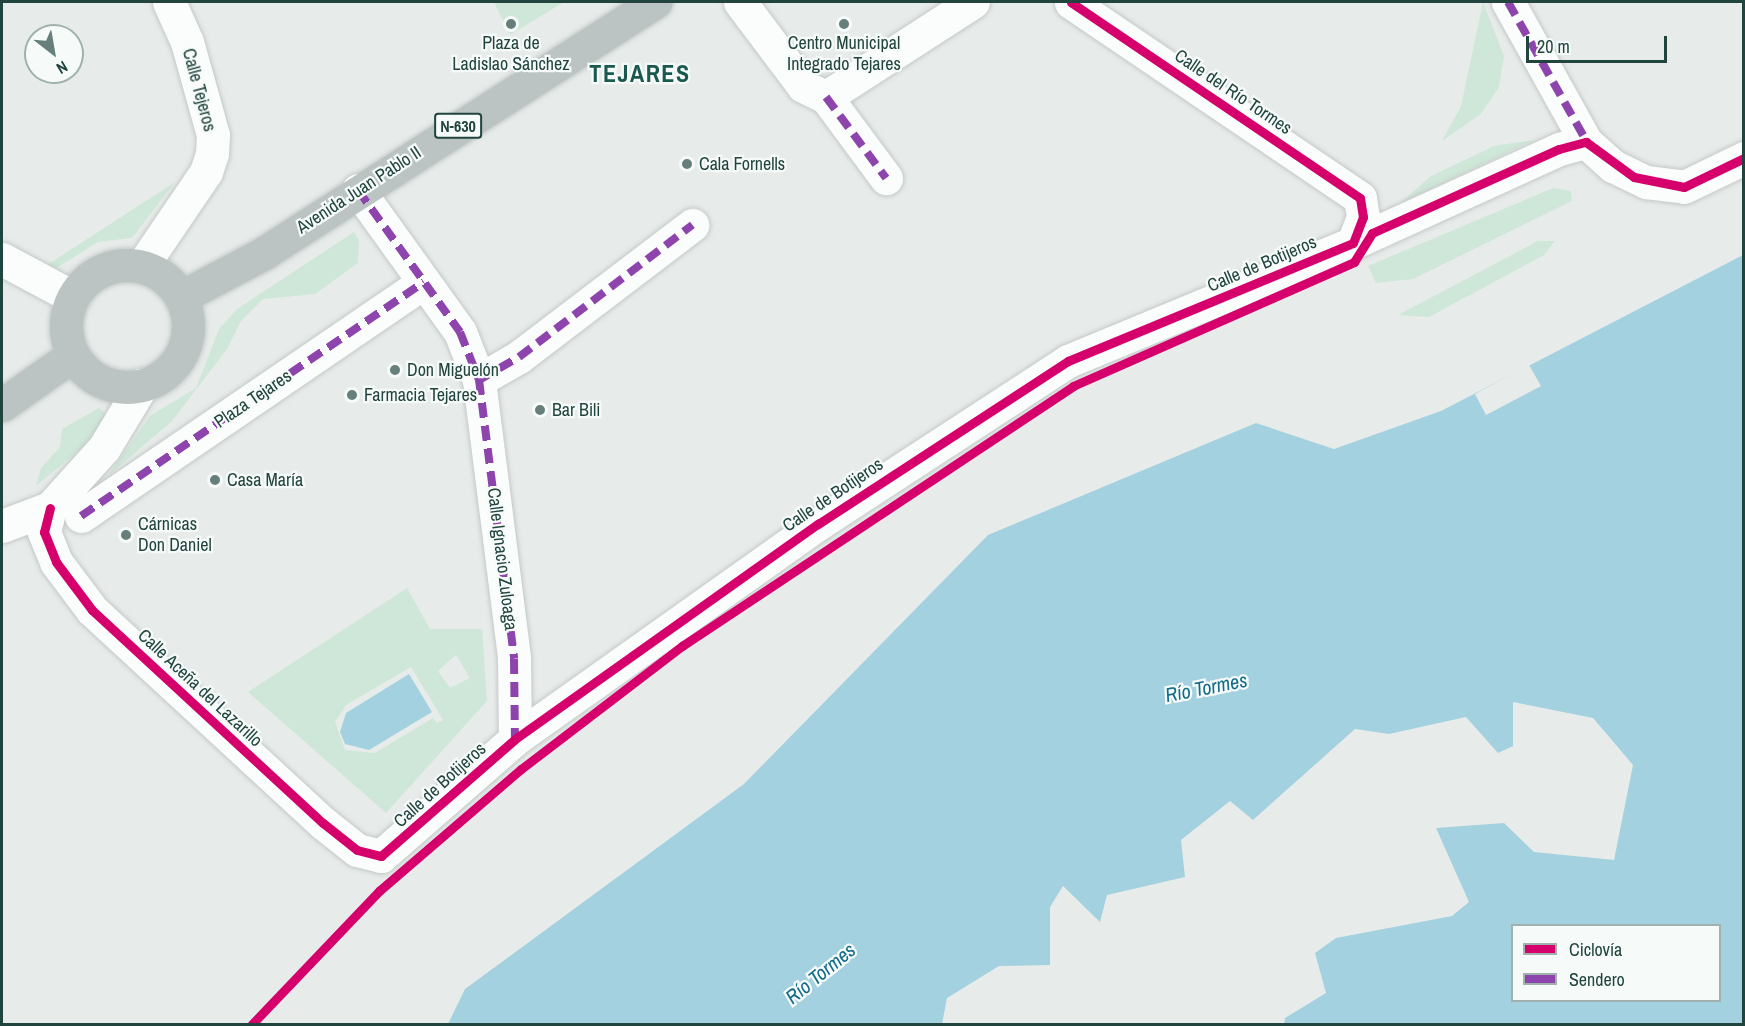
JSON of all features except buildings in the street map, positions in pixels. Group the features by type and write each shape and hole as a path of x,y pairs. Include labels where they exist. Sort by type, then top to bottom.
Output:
{"highway":[{"name":"Avenida Juan Pablo II","path":"181,297 264,253 358,190 655,2"},
{"path":"142,266 161,274 181,297 189,326 185,345 168,370 142,385 102,381 73,355 67,336 74,297 103,269 142,266"},
{"path":"2,405 73,355"}],"street":[{"name":"Calle Tejeros","path":"142,266 206,172 213,135 170,2"},
{"path":"740,2 803,86 826,97 886,178"},
{"path":"826,97 973,2"},
{"name":"Calle del Río Tormes","path":"1071,2 1360,198 1358,230"},
{"path":"1508,2 1586,142 1640,179 1684,187 1743,158"},
{"name":"Calle de Botijeros","path":"381,856 515,739 818,524 1068,361 1358,230 1558,148 1586,142"},
{"name":"Calle Ignacio Zuloaga","path":"358,190 459,332 479,380 514,659 515,739"},
{"path":"479,380 519,357 692,225"},
{"path":"2,259 74,297"},
{"name":"Plaza Tejares","path":"81,516 424,282"},
{"path":"2,526 50,508 104,448 142,385"},
{"name":"Calle Aceña del Lazarillo","path":"50,508 44,532 56,562 92,610 323,823 357,850 381,856"}],"green space":[{"path":"494,2 564,2 510,35"},
{"path":"1483,2 1504,56 1499,87 1481,114 1442,141 1461,106"},
{"path":"1534,140 1398,205 1431,176 1494,146"},
{"path":"175,182 132,238 98,242 55,269 47,265"},
{"path":"1553,188 1571,191 1572,201 1413,279 1376,283 1368,266"},
{"path":"354,232 359,240 358,263 315,294 263,299 241,321 227,349 172,421 107,477 150,416 196,388 219,329 237,309"},
{"path":"1538,241 1555,241 1544,255 1429,317 1398,315"},
{"path":"99,408 108,416 89,442 36,486 41,468 60,447 62,429"},
{"path":"407,588 430,629 482,629 487,701 386,813 248,692","holes":["456,655 470,678 450,688 438,671","411,667 443,720 437,723 433,718 375,753 345,750 335,722 346,705"]}],"water":[{"name":"Río Tormes","path":"1743,255 1743,1024 1284,1024 1285,1018 1326,993 1315,953 1336,938 1452,916 1469,902 1436,828 1504,823 1534,852 1614,860 1633,765 1593,718 1513,702 1513,746 1498,753 1466,717 1389,734 1355,729 1253,820 1230,801 1181,840 1185,877 1107,895 1100,922 1063,886 1050,907 1050,965 999,966 947,998 942,1024 448,1024 465,989 744,784 988,535 1256,423 1334,449 1441,411"},
{"path":"409,674 432,712 369,750 345,744 340,732 346,713"}],"pier":[{"path":"1529,365 1541,386 1486,415 1475,394"}],"marked path":[{"path":"1508,2 1588,144"},
{"path":"826,97 886,178"},
{"path":"358,190 460,332 479,380 514,659 515,739"},
{"path":"479,380 519,357 692,225"},
{"path":"81,516 424,282"}],"cycle path":[{"path":"50,508 44,532 56,562 92,610 323,823 357,850 381,856 515,739 818,524 1068,361 1353,243 1363,217 1360,198 1071,2"},
{"path":"252,1024 379,891 521,769 682,646 1073,386 1354,262 1372,233 1559,149 1586,142 1634,177 1684,187 1744,158"}],"place":[{"name":"Plaza de Ladislao Sánchez","path":"511,24"},
{"name":"Centro Municipal Integrado Tejares","path":"844,24"},
{"name":"Cala Fornells","path":"687,164"},
{"name":"Don Miguelón","path":"395,370"},
{"name":"Farmacia Tejares","path":"352,395"},
{"name":"Bar Bili","path":"540,410"},
{"name":"Casa María","path":"215,480"},
{"name":"Cárnicas Don Daniel","path":"126,535"}],"district":[{"name":"TEJARES","path":"640,74"}]}
